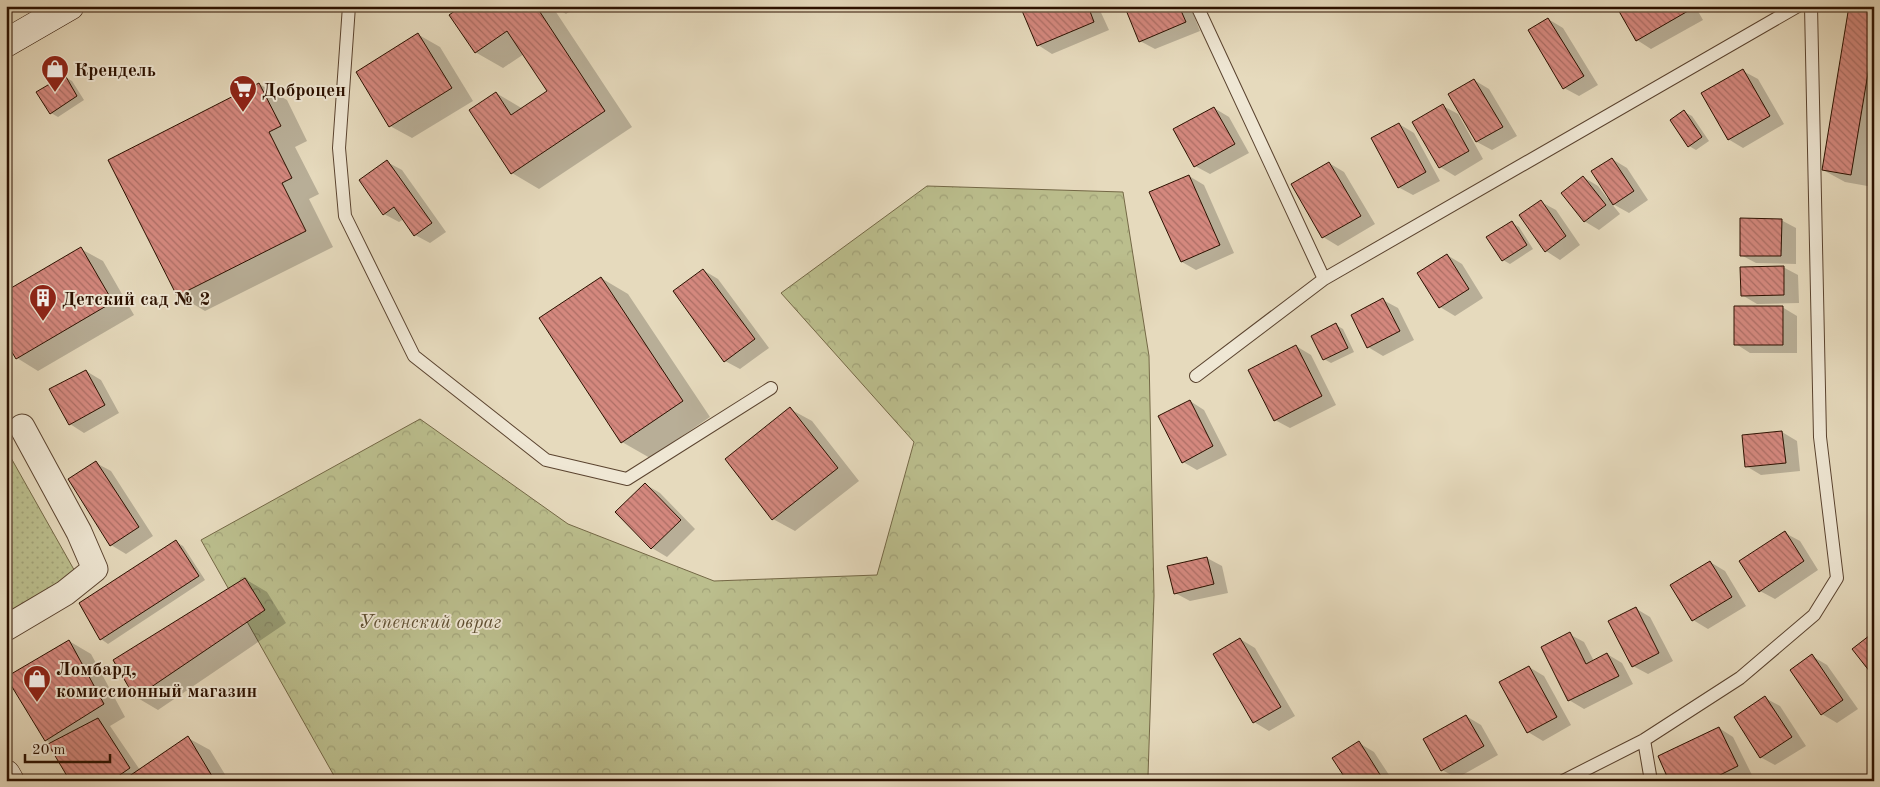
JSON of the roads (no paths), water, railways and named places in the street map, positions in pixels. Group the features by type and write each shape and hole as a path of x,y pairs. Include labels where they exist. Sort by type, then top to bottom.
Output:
{"street":[{"path":"6,42 70,6"},
{"path":"6,628 65,593 95,569 79,532 22,427"},
{"path":"6,774 10,781"}],"lane":[{"path":"349,6 339,148 345,216 414,356 546,460 627,479 771,388"},
{"path":"1197,6 1324,279"},
{"path":"1196,376 1324,279 1798,6"},
{"path":"1564,781 1644,740 1747,672 1814,615 1837,578 1820,437 1811,6"},
{"path":"1644,740 1651,781"}],"place":[{"name":"Крендель","path":"55,93"},
{"name":"Доброцен","path":"243,113"},
{"name":"Детский сад № 2","path":"43,322"},
{"name":"Ломбард, комиссионный магазин","path":"37,703"}],"park label":[{"name":"Успенский овраг","path":"430,621"}]}
